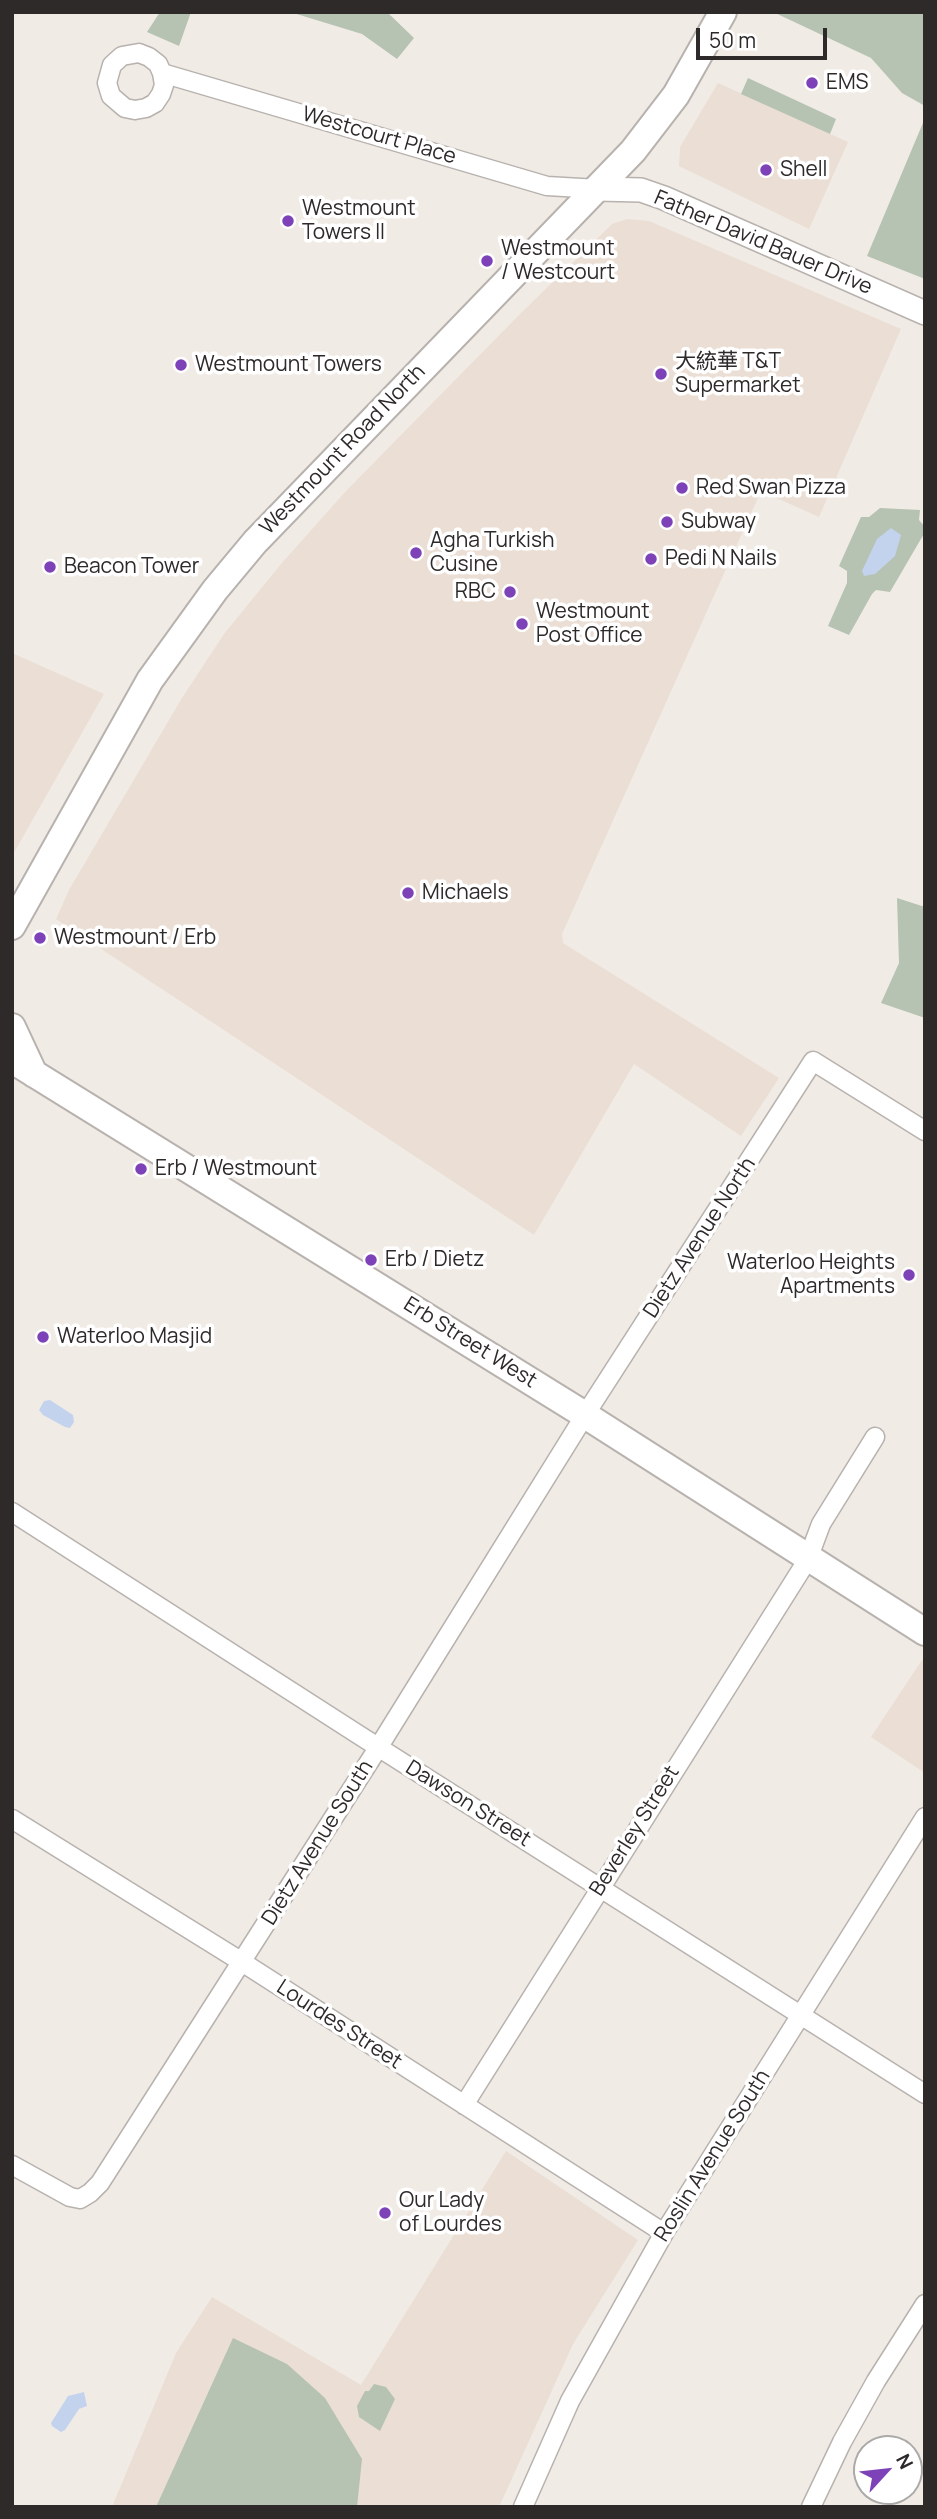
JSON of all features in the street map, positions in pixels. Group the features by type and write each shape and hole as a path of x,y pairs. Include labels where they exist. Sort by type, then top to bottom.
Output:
{"main road":[{"name":"Westmount Road North","path":"12,926 150,680 215,590 255,542 633,151 676,95 723,12"},
{"path":"12,1027 23,1067"},
{"name":"Erb Street West","path":"23,1067 585,1415 925,1632"}],"street":[{"name":"Westcourt Place","path":"162,73 547,186 598,189"},
{"name":"Father David Bauer Drive","path":"598,189 641,190 664,198 925,313"},
{"name":"Dietz Avenue North","path":"585,1415 813,1061 925,1131"},
{"name":"Dietz Avenue South","path":"12,2165 70,2197 80,2199 100,2183 378,1748 585,1415"},
{"name":"Beverley Street","path":"464,2105 808,1559 821,1524 875,1437"},
{"name":"Dawson Street","path":"12,1511 378,1748 925,2094"},
{"name":"Roslin Avenue South","path":"523,2507 570,2401 664,2233 925,1817"},
{"name":"Lourdes Street","path":"12,1819 242,1962 664,2233"},
{"path":"811,2507 842,2442 876,2381 925,2304"}],"shaded area":[{"path":"718,83 848,142 809,229 679,166 680,147"},
{"path":"627,219 649,221 901,329 819,517 761,491 562,934 563,943 779,1078 741,1136 634,1064 534,1235 56,919 69,890 182,698 224,634 281,564 346,491 520,314 612,224"},
{"path":"12,653 104,694 12,856"},
{"path":"922,1660 925,1662 925,1773 871,1737"},
{"path":"506,2151 638,2240 573,2344 499,2507 112,2507 176,2353 212,2297 361,2385"}],"green space":[{"path":"160,12 191,12 179,46 147,32"},
{"path":"290,12 387,12 414,38 397,59 362,34"},
{"path":"773,12 925,12 925,106 902,93 871,58"},
{"path":"748,78 836,119 830,134 741,94"},
{"path":"925,118 925,279 867,256"},
{"path":"880,508 920,510 919,520 925,527 925,532 890,592 876,590 872,594 849,635 828,626 847,583 847,571 839,566 861,517 869,517"},
{"path":"897,898 925,907 925,1018 881,1003 899,963"},
{"path":"233,2338 287,2364 325,2398 362,2459 357,2507 156,2507"},
{"path":"374,2384 386,2387 395,2399 380,2431 359,2417 357,2406 365,2391 369,2391"}],"water":[{"path":"891,528 901,535 895,556 875,574 864,576 862,571 877,539"},
{"path":"50,1400 73,1415 74,1422 70,1428 43,1415 39,1410 44,1401"},
{"path":"84,2392 87,2406 79,2409 65,2430 61,2432 52,2426 51,2423 68,2396"}],"place":[{"name":"EMS","path":"812,83"},
{"name":"Shell","path":"766,170"},
{"name":"Westmount Towers II","path":"288,221"},
{"name":"Westmount / Westcourt","path":"487,261"},
{"name":"Westmount Towers","path":"181,365"},
{"name":"大統華 T&T Supermarket","path":"661,374"},
{"name":"Red Swan Pizza","path":"682,488"},
{"name":"Subway","path":"667,522"},
{"name":"Agha Turkish Cusine","path":"416,553"},
{"name":"Pedi N Nails","path":"651,559"},
{"name":"Beacon Tower","path":"50,567"},
{"name":"RBC","path":"510,592"},
{"name":"Westmount Post Office","path":"522,624"},
{"name":"Michaels","path":"408,893"},
{"name":"Westmount / Erb","path":"40,938"},
{"name":"Erb / Westmount","path":"141,1169"},
{"name":"Erb / Dietz","path":"371,1260"},
{"name":"Waterloo Heights Apartments","path":"909,1275"},
{"name":"Waterloo Masjid","path":"43,1337"},
{"name":"Our Lady of Lourdes","path":"385,2213"}]}
